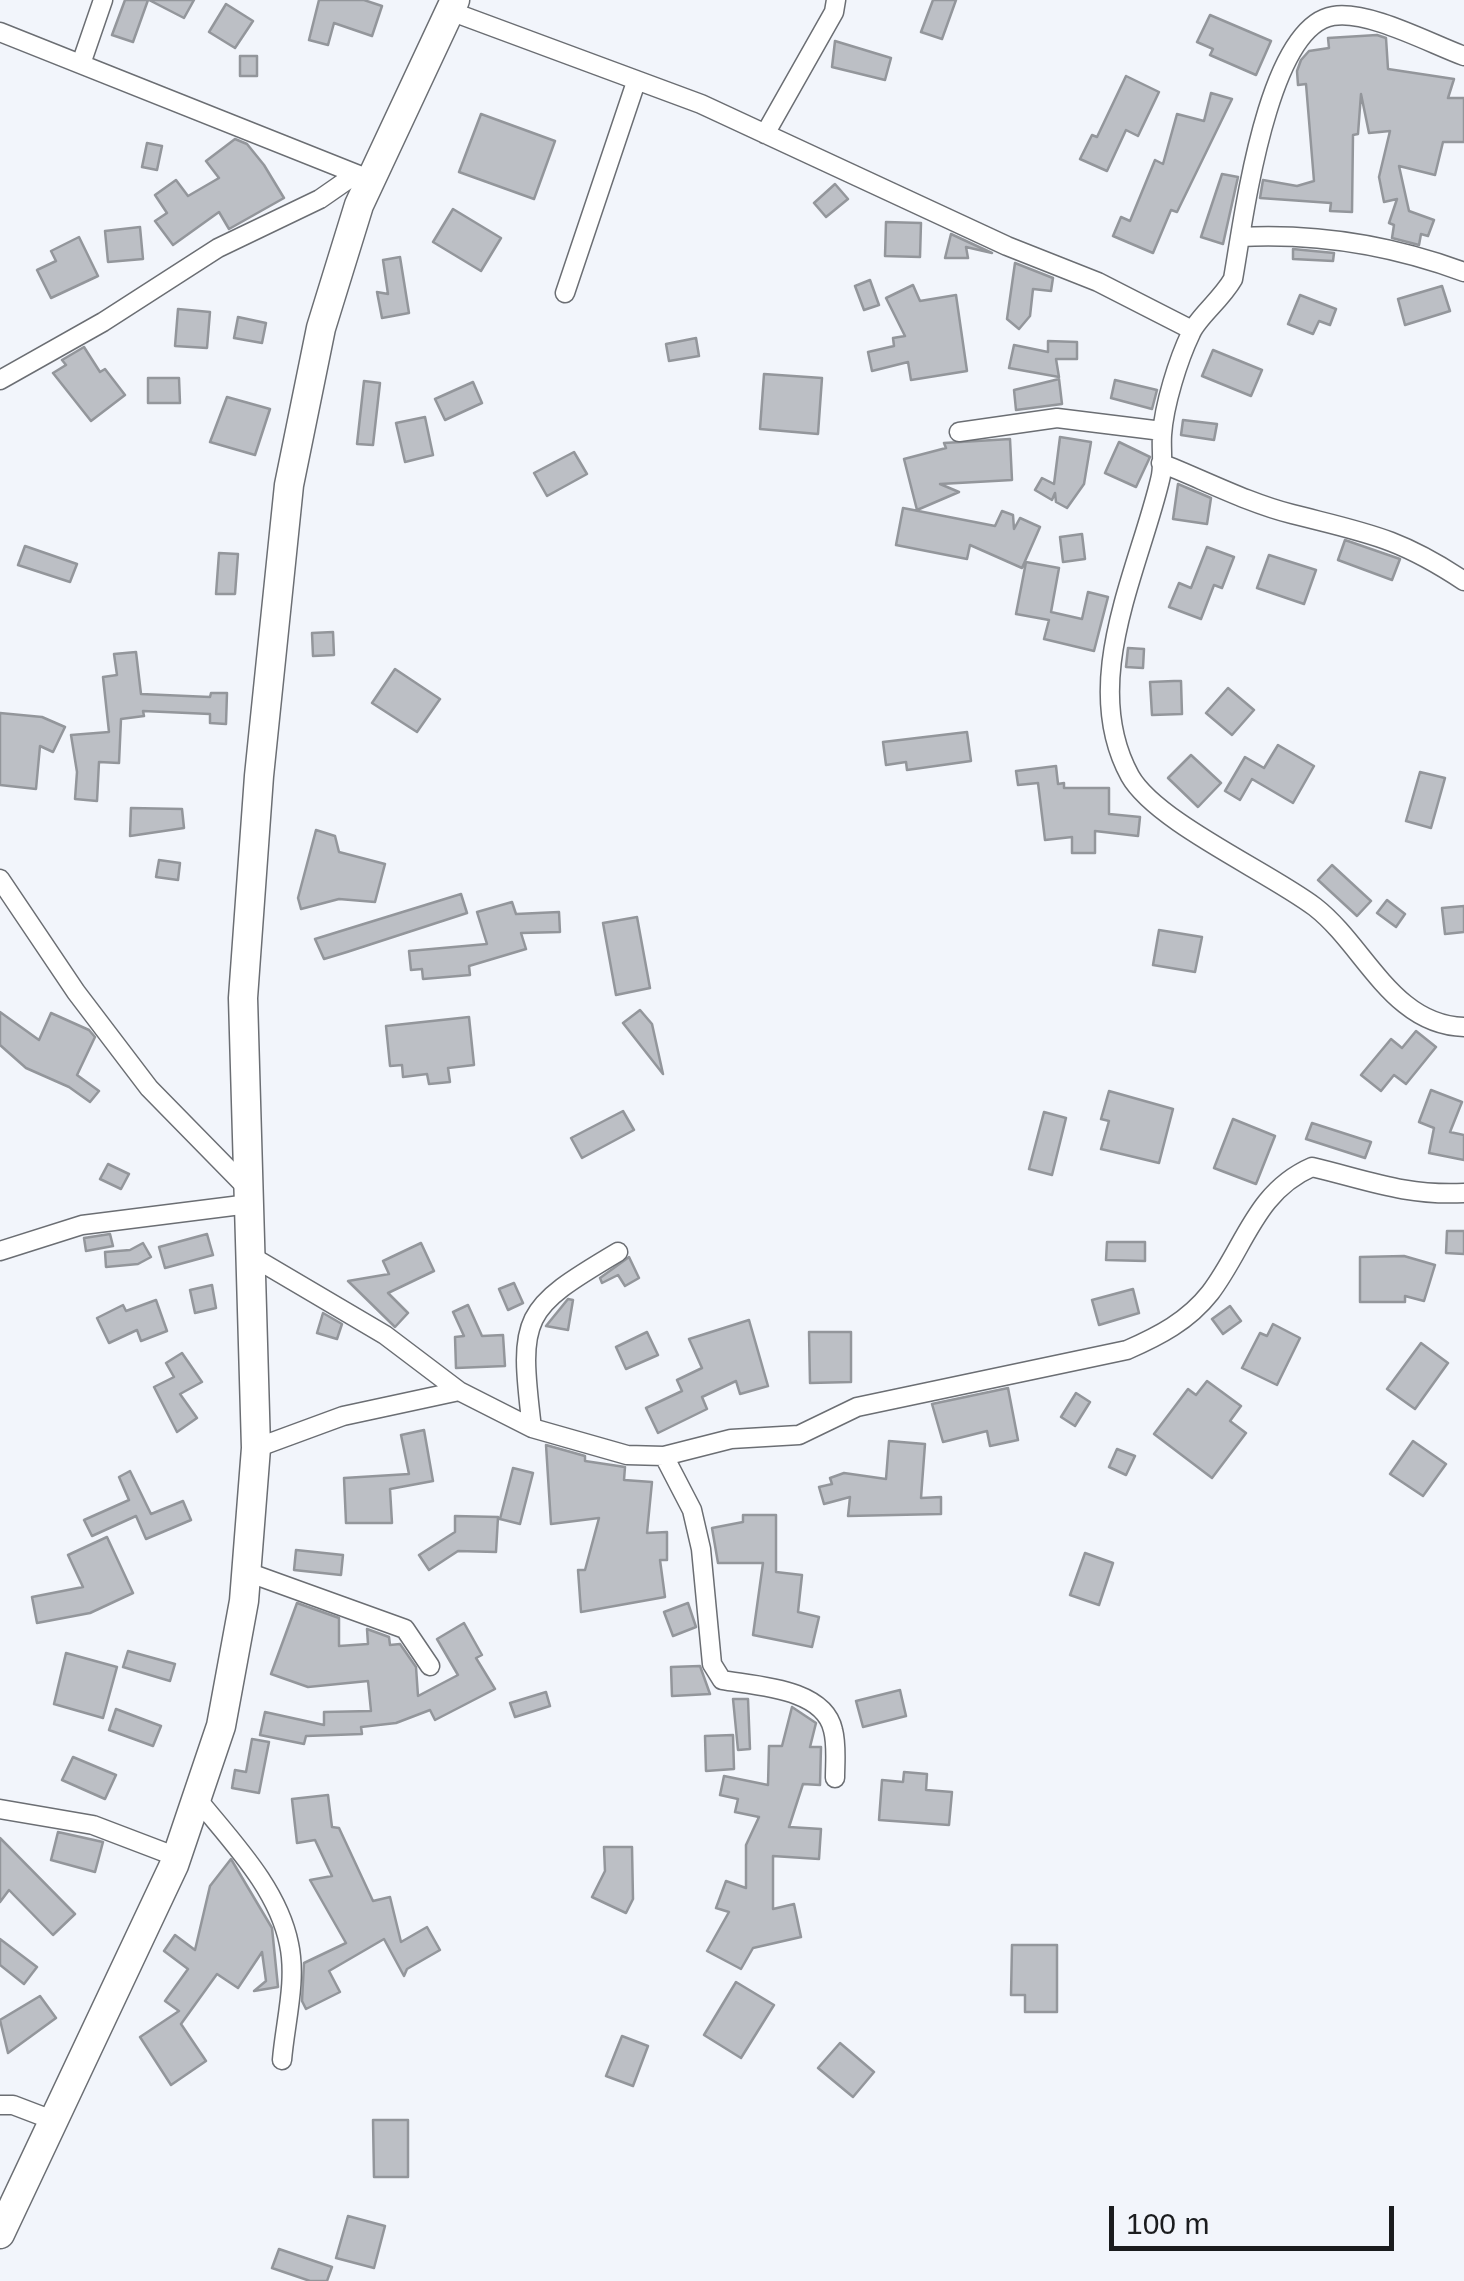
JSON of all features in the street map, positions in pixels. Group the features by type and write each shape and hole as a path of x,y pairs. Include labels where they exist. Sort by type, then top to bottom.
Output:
{"main road":[{"path":"0,2234 176,1857 199,1801 221,1726 247,1572 256,1448 243,998 258,776 289,485 321,328 362,177 452,6"}],"street":[{"path":"82,61 103,0"},
{"path":"765,134 834,12 836,0"},
{"path":"452,6 636,82 701,104 1007,246 1098,282 1192,330"},
{"path":"1464,56 1326,8 1296,44 1262,119 1232,280 1220,303 1192,330 1162,430 1162,476 1129,578 1111,695 1120,746 1131,778 1186,828 1277,880 1320,911 1407,1008 1448,1027 1464,1027"},
{"path":"0,32 82,61 362,177"},
{"path":"564,293 636,82"},
{"path":"0,380 103,322 218,248 362,177"},
{"path":"1240,237 1298,234 1411,253 1464,272"},
{"path":"959,432 1057,418 1162,430"},
{"path":"1162,463 1289,514 1345,524 1408,546 1464,581"},
{"path":"0,879 76,992 149,1088 249,1197"},
{"path":"251,1256 386,1336 459,1391 532,1428 627,1456 664,1456 732,1439 799,1434 857,1407 1055,1369 1141,1344 1168,1332 1208,1295 1274,1190 1312,1167 1391,1190 1428,1196 1464,1193"},
{"path":"0,1251 82,1225 249,1197"},
{"path":"532,1428 525,1345 537,1309 553,1291 618,1252"},
{"path":"256,1448 343,1416 459,1391"},
{"path":"664,1456 692,1510 701,1549 712,1664 722,1680 799,1694 820,1710 833,1726 836,1778"},
{"path":"247,1572 405,1629 430,1666"},
{"path":"199,1801 252,1866 289,1943 292,1978 282,2060"},
{"path":"0,1809 93,1825 176,1857"},
{"path":"0,2106 13,2105 55,2122"}],"building":[{"path":"125,0 148,0 133,42 112,35"},
{"path":"149,0 194,0 184,18"},
{"path":"319,0 364,0 382,6 372,36 334,23 328,45 309,40"},
{"path":"933,0 956,0 942,39 921,32"},
{"path":"226,4 253,21 235,48 209,32"},
{"path":"1210,15 1271,41 1256,75 1210,55 1213,49 1197,42"},
{"path":"1328,38 1386,38 1388,69 1454,79 1448,98 1464,98 1464,142 1443,142 1435,175 1399,166 1409,211 1434,220 1428,236 1421,234 1419,245 1392,238 1394,225 1389,223 1397,199 1384,202 1379,177 1390,131 1369,133 1361,94 1358,134 1353,135 1352,212 1330,211 1331,203 1260,198 1263,180 1297,186 1314,181 1306,84 1298,85 1301,60 1309,51 1329,48"},
{"path":"835,41 891,58 885,80 832,67"},
{"path":"240,56 257,56 257,76 240,76"},
{"path":"1126,76 1159,92 1138,136 1126,130 1107,171 1080,159 1092,135 1097,137"},
{"path":"1211,93 1232,99 1177,212 1171,210 1153,253 1113,236 1121,217 1130,221 1155,160 1163,164 1177,114 1204,121"},
{"path":"481,114 555,141 534,199 459,172"},
{"path":"235,139 247,144 284,198 229,229 219,212 173,245 155,221 167,213 155,195 176,180 188,196 219,178 206,161"},
{"path":"147,143 162,146 157,170 142,167"},
{"path":"1222,174 1238,177 1223,244 1201,237"},
{"path":"835,184 848,199 826,217 814,203"},
{"path":"453,209 501,238 481,271 433,242"},
{"path":"886,222 921,223 920,257 885,256"},
{"path":"140,227 143,259 108,262 105,231"},
{"path":"951,234 992,253 966,247 968,258 945,258"},
{"path":"79,237 98,276 51,298 37,270 56,261 51,251"},
{"path":"1293,249 1334,253 1333,261 1293,259"},
{"path":"400,257 409,313 382,318 377,292 388,294 383,260"},
{"path":"1015,263 1053,278 1051,291 1033,289 1030,316 1019,329 1007,319"},
{"path":"870,280 879,305 864,310 855,286"},
{"path":"913,285 920,301 956,295 967,371 911,380 908,362 872,371 868,352 894,346 893,338 905,336 886,298"},
{"path":"1442,286 1450,311 1405,325 1398,299"},
{"path":"1300,295 1336,309 1330,325 1319,321 1313,334 1288,324"},
{"path":"178,309 210,312 207,348 175,346"},
{"path":"238,317 266,323 262,343 234,338"},
{"path":"696,338 699,356 669,361 666,344"},
{"path":"1048,341 1077,342 1077,359 1056,359 1059,377 1009,368 1014,345 1048,352"},
{"path":"84,347 100,372 105,369 125,395 91,421 53,373 66,365 62,360"},
{"path":"1213,350 1262,370 1251,396 1202,376"},
{"path":"764,374 822,378 818,434 760,429"},
{"path":"148,378 179,378 180,403 148,403"},
{"path":"1059,379 1062,404 1016,410 1014,390"},
{"path":"1115,380 1157,390 1152,409 1111,398"},
{"path":"364,381 380,383 373,445 357,444"},
{"path":"473,382 482,403 445,420 435,399"},
{"path":"227,397 270,409 255,455 210,442"},
{"path":"425,417 433,455 405,462 396,423"},
{"path":"1183,420 1217,424 1214,440 1181,435"},
{"path":"1060,437 1091,442 1084,484 1067,508 1056,502 1055,493 1052,500 1035,490 1042,478 1054,484"},
{"path":"1010,439 1012,480 940,484 959,492 917,510 904,459 946,448 944,443"},
{"path":"1119,442 1150,457 1136,487 1105,473"},
{"path":"574,452 587,474 547,496 534,473"},
{"path":"1178,484 1211,498 1207,524 1173,519"},
{"path":"903,508 995,526 1002,511 1013,515 1014,529 1020,518 1040,527 1022,568 970,545 967,559 896,545"},
{"path":"1082,534 1085,559 1063,562 1060,537"},
{"path":"1345,540 1400,559 1392,580 1338,560"},
{"path":"25,546 77,564 70,582 18,565"},
{"path":"1207,547 1234,557 1222,588 1214,585 1201,619 1169,607 1179,583 1191,588"},
{"path":"219,553 238,554 235,594 216,594"},
{"path":"1269,555 1316,570 1304,604 1257,588"},
{"path":"1026,562 1059,568 1051,612 1082,619 1088,592 1108,597 1094,651 1044,639 1049,620 1016,614"},
{"path":"333,632 334,655 313,656 312,633"},
{"path":"1128,648 1144,649 1143,668 1126,667"},
{"path":"136,652 141,694 210,697 211,693 227,693 226,724 210,723 210,714 143,711 144,716 121,719 119,763 99,762 97,801 75,799 77,772 71,735 109,732 103,677 117,675 114,654"},
{"path":"395,669 440,699 417,732 372,703"},
{"path":"1181,681 1182,714 1152,715 1150,682"},
{"path":"1228,688 1254,710 1232,735 1206,713"},
{"path":"0,713 42,717 65,727 53,752 40,746 36,789 0,785"},
{"path":"967,732 971,761 907,770 906,762 886,765 883,742"},
{"path":"1278,745 1314,766 1293,803 1252,779 1240,800 1225,791 1245,757 1264,768"},
{"path":"1191,755 1221,783 1198,807 1168,778"},
{"path":"1056,766 1058,784 1064,783 1064,788 1109,788 1109,814 1140,817 1138,836 1095,831 1095,853 1072,853 1072,837 1045,840 1038,783 1018,785 1016,771"},
{"path":"1420,772 1445,778 1431,828 1406,821"},
{"path":"131,808 182,809 184,828 130,836"},
{"path":"316,830 335,836 339,852 385,864 375,902 339,899 301,909 298,898"},
{"path":"159,860 180,863 178,880 156,877"},
{"path":"1332,865 1371,901 1357,916 1318,880"},
{"path":"461,894 467,913 347,952 324,959 315,939"},
{"path":"1387,900 1405,914 1396,927 1377,913"},
{"path":"512,902 516,914 559,912 560,932 521,933 526,949 469,966 470,975 423,979 422,969 411,970 409,951 487,944 477,912"},
{"path":"1464,906 1464,932 1445,934 1442,908"},
{"path":"637,917 650,988 616,995 603,923"},
{"path":"1159,930 1202,937 1195,972 1153,965"},
{"path":"640,1010 652,1024 663,1074 623,1023"},
{"path":"0,1012 39,1040 51,1013 89,1030 95,1037 77,1075 99,1091 90,1102 69,1087 26,1068 0,1045"},
{"path":"469,1017 474,1065 448,1068 450,1082 429,1084 427,1074 403,1077 402,1065 390,1066 386,1026"},
{"path":"1416,1031 1436,1047 1406,1084 1394,1075 1381,1091 1361,1075 1391,1039 1402,1048"},
{"path":"1431,1090 1462,1102 1450,1132 1464,1135 1464,1160 1429,1153 1434,1128 1419,1122"},
{"path":"1109,1091 1173,1109 1159,1163 1101,1149 1109,1121 1101,1119"},
{"path":"623,1111 634,1130 582,1158 571,1138"},
{"path":"1044,1112 1066,1118 1052,1175 1029,1169"},
{"path":"1233,1119 1275,1136 1256,1184 1214,1168"},
{"path":"1312,1123 1371,1142 1365,1158 1306,1139"},
{"path":"108,1164 129,1174 121,1189 100,1179"},
{"path":"1447,1231 1464,1231 1464,1254 1446,1253"},
{"path":"110,1234 113,1246 86,1251 84,1238"},
{"path":"207,1234 213,1255 165,1268 159,1247"},
{"path":"1107,1242 1145,1242 1145,1261 1106,1260"},
{"path":"143,1243 151,1257 138,1264 106,1267 105,1252 130,1250"},
{"path":"421,1243 434,1271 388,1293 408,1313 395,1327 348,1281 389,1274 383,1261"},
{"path":"1404,1256 1435,1265 1424,1301 1405,1296 1405,1302 1360,1302 1360,1257"},
{"path":"629,1257 639,1278 625,1286 618,1275 602,1283 600,1278"},
{"path":"514,1283 523,1303 508,1310 499,1289"},
{"path":"212,1285 216,1308 195,1313 190,1290"},
{"path":"1133,1289 1139,1313 1099,1325 1092,1300"},
{"path":"568,1299 573,1300 568,1330 546,1326"},
{"path":"156,1300 167,1331 141,1341 137,1330 109,1343 97,1318 123,1305 126,1311"},
{"path":"468,1305 482,1336 503,1335 505,1366 456,1368 455,1337 464,1336 453,1312"},
{"path":"1230,1306 1241,1321 1223,1334 1212,1319"},
{"path":"323,1313 342,1324 337,1339 317,1333"},
{"path":"749,1320 768,1386 740,1394 736,1381 702,1397 707,1409 658,1433 646,1408 682,1391 677,1380 702,1368 689,1339"},
{"path":"1273,1324 1300,1338 1277,1385 1242,1368 1260,1333 1267,1336"},
{"path":"647,1332 658,1355 626,1369 616,1347"},
{"path":"809,1332 851,1332 851,1382 810,1383"},
{"path":"1421,1343 1448,1363 1415,1409 1387,1389"},
{"path":"182,1353 202,1382 180,1394 197,1418 177,1432 154,1387 174,1377 166,1363"},
{"path":"1207,1381 1241,1406 1230,1421 1246,1433 1212,1478 1154,1434 1188,1389 1196,1395"},
{"path":"1008,1388 1018,1440 990,1446 987,1431 943,1442 932,1404"},
{"path":"1076,1393 1090,1402 1075,1426 1061,1417"},
{"path":"424,1430 433,1481 390,1489 392,1523 346,1523 344,1478 409,1474 401,1435"},
{"path":"889,1441 925,1444 921,1498 941,1497 941,1514 848,1516 850,1497 824,1504 819,1487 832,1484 830,1478 844,1473 886,1479"},
{"path":"1413,1441 1446,1464 1423,1496 1390,1474"},
{"path":"546,1445 585,1456 585,1461 625,1467 624,1480 652,1482 647,1533 667,1532 667,1560 660,1560 665,1597 581,1612 578,1570 585,1570 599,1518 551,1524"},
{"path":"1117,1449 1135,1456 1126,1475 1109,1467"},
{"path":"513,1468 533,1473 520,1524 500,1519"},
{"path":"130,1471 151,1514 183,1501 191,1520 146,1539 136,1516 92,1536 84,1520 129,1500 119,1477"},
{"path":"743,1515 776,1515 776,1572 802,1575 798,1612 819,1617 812,1647 753,1635 763,1563 718,1563 712,1528 743,1522"},
{"path":"455,1516 498,1517 496,1552 458,1551 429,1570 419,1555 455,1532"},
{"path":"107,1537 133,1593 90,1613 37,1623 32,1597 83,1587 68,1555"},
{"path":"296,1550 343,1555 341,1575 294,1570"},
{"path":"1085,1553 1113,1563 1099,1605 1070,1595"},
{"path":"297,1603 339,1618 339,1646 368,1644 367,1629 389,1637 390,1645 400,1644 416,1667 418,1696 458,1675 437,1639 464,1623 482,1655 476,1658 495,1689 435,1720 430,1710 396,1723 361,1727 362,1734 306,1736 304,1744 260,1735 265,1712 324,1725 324,1712 371,1711 368,1681 308,1687 271,1674"},
{"path":"688,1603 696,1627 673,1636 664,1612"},
{"path":"128,1651 175,1664 170,1681 123,1667"},
{"path":"66,1653 117,1667 103,1718 54,1704"},
{"path":"700,1666 710,1694 672,1696 671,1667"},
{"path":"900,1690 906,1716 863,1727 856,1701"},
{"path":"546,1692 550,1706 515,1717 510,1703"},
{"path":"733,1699 748,1699 750,1749 738,1750"},
{"path":"792,1707 816,1723 810,1747 821,1747 820,1785 803,1784 789,1827 821,1829 819,1859 773,1856 773,1909 794,1904 801,1937 753,1948 741,1969 707,1951 729,1912 716,1908 726,1881 746,1888 746,1845 759,1817 735,1812 738,1799 720,1795 724,1776 768,1785 769,1746 782,1746"},
{"path":"116,1709 161,1726 153,1746 109,1730"},
{"path":"733,1735 734,1769 706,1771 705,1736"},
{"path":"252,1739 269,1742 259,1793 232,1788 235,1770 246,1772"},
{"path":"73,1757 116,1775 105,1799 62,1780"},
{"path":"904,1772 927,1774 926,1790 952,1792 949,1825 879,1820 882,1780 903,1782"},
{"path":"328,1795 332,1827 339,1828 373,1901 390,1897 401,1942 427,1927 440,1950 407,1969 404,1976 384,1939 329,1971 340,1992 306,2009 302,2001 304,1963 346,1943 310,1880 332,1876 315,1840 297,1843 292,1799"},
{"path":"58,1832 103,1842 95,1872 51,1860"},
{"path":"0,1838 75,1914 53,1935 9,1890 0,1902"},
{"path":"604,1847 632,1847 633,1899 626,1913 592,1897 605,1871"},
{"path":"231,1859 272,1928 278,1987 254,1991 266,1981 262,1952 238,1988 217,1974 181,2024 206,2061 171,2085 140,2037 179,2011 165,2001 188,1969 164,1951 175,1935 195,1950 210,1886"},
{"path":"0,1939 37,1967 24,1984 0,1965"},
{"path":"1012,1945 1057,1945 1057,2012 1025,2012 1025,1995 1011,1995"},
{"path":"736,1982 774,2005 741,2058 704,2035"},
{"path":"40,1996 56,2018 8,2053 0,2020"},
{"path":"622,2036 648,2046 633,2086 606,2076"},
{"path":"840,2043 874,2072 853,2097 818,2068"},
{"path":"373,2120 408,2120 408,2177 374,2177"},
{"path":"348,2216 385,2226 374,2268 336,2258"},
{"path":"279,2249 332,2267 327,2281 310,2281 272,2268"}]}
